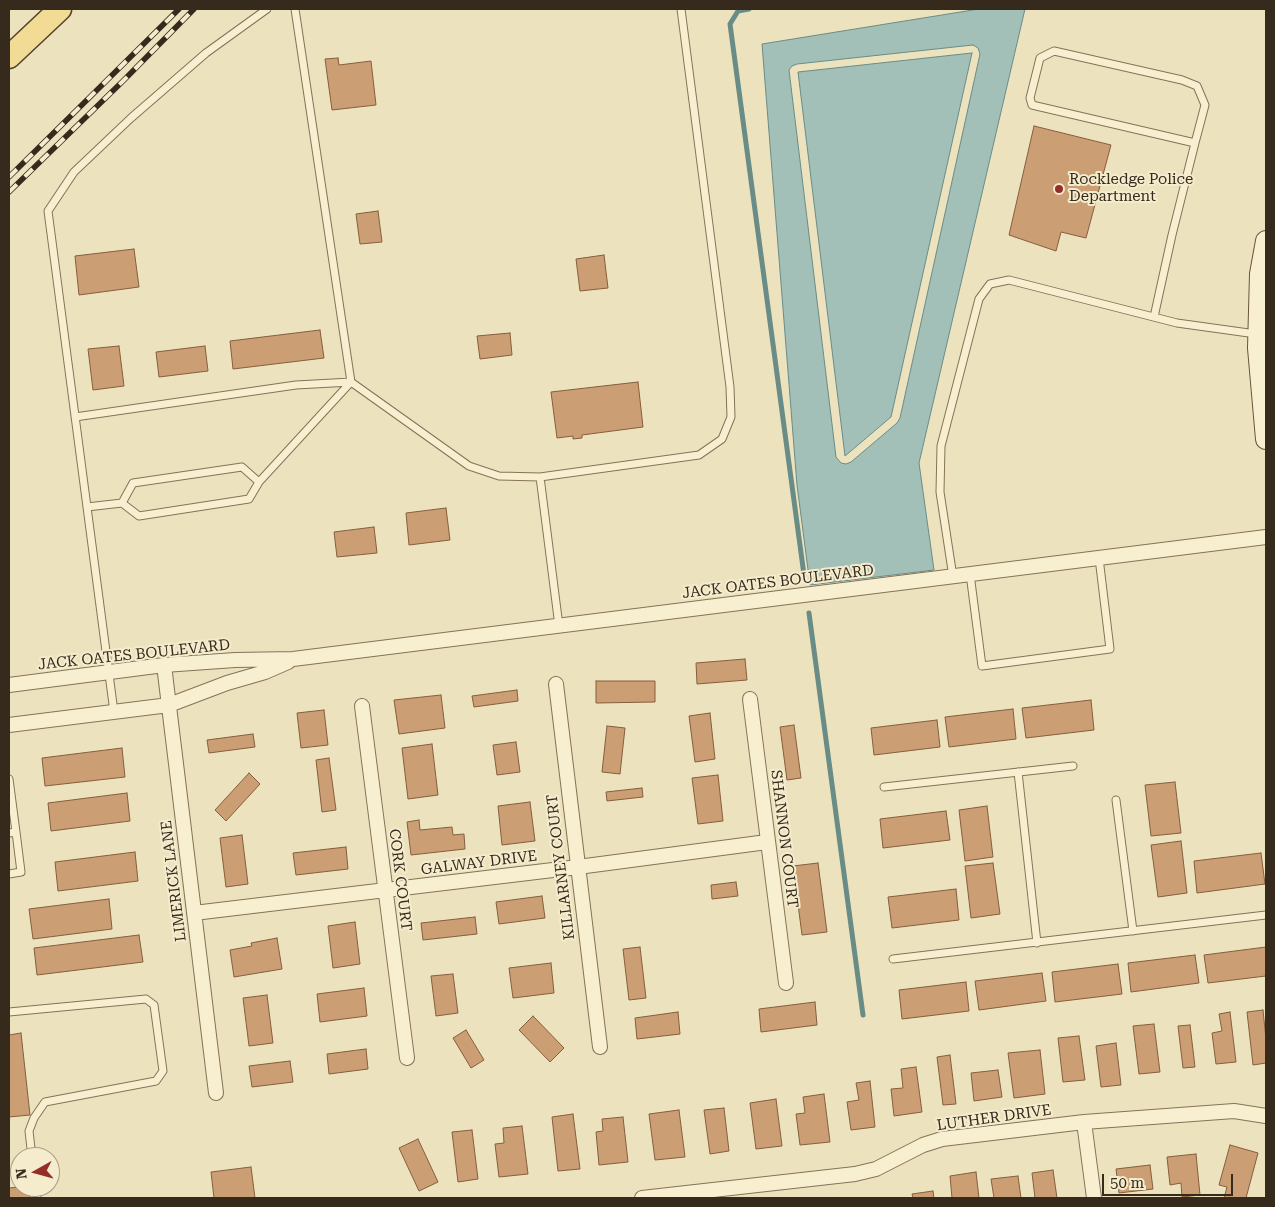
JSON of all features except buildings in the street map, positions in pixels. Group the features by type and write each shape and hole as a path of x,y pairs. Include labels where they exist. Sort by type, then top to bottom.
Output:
{"main road":[{"path":"9,57 60,9"}],"street":[{"path":"1266,241 1260,274 1258,335 1266,439"},
{"name":"JACK OATES BOULEVARD","path":"9,685 164,665 234,660 293,659 1266,537"},
{"name":"JACK OATES BOULEVARD","path":"9,725 169,705 226,683 265,672 293,659"},
{"name":"LIMERICK LANE","path":"164,665 216,1093"},
{"name":"KILLARNEY COURT","path":"556,684 600,1047"},
{"name":"SHANNON COURT","path":"750,699 786,983"},
{"name":"CORK COURT","path":"362,706 407,1058"},
{"name":"GALWAY DRIVE","path":"194,913 385,891 767,842"},
{"name":"LUTHER DRIVE","path":"642,1198 855,1174 876,1168 923,1145 942,1139 1084,1122 1234,1111 1266,1116"},
{"path":"1084,1122 1094,1198"}],"lane":[{"path":"114,712 48,210 74,172 131,118 206,54 266,9"},
{"path":"295,9 351,382"},
{"path":"75,417 296,385 351,382 469,466 500,476 540,477 699,455 722,439 731,418 730,387 682,9"},
{"path":"1154,317 1205,105 1197,86 1182,80 1054,51 1040,58 1030,98 1032,105 1195,143"},
{"path":"953,577 940,492 941,446 979,299 990,284 1009,280 1176,323 1258,335"},
{"path":"87,507 122,503 139,516 249,498 259,482 351,382"},
{"path":"122,503 133,482 242,467 259,482"},
{"path":"540,477 559,626"},
{"path":"970,574 982,666 1110,649 1099,558"},
{"path":"884,787 1073,766"},
{"path":"1018,772 1037,943"},
{"path":"9,779 12,832 21,872 9,874"},
{"path":"1116,800 1133,931"},
{"path":"893,960 1266,915"},
{"path":"9,1012 146,999 154,1005 163,1071 156,1081 46,1102 34,1118 29,1131 31,1147"}],"water":[{"path":"979,9 1025,9 919,463 934,570 810,585 797,485 762,44","holes":["973,45 978,48 980,54 900,418 897,423 851,462 841,463 836,457 789,70 797,64"]},
{"path":"972,53 891,417 845,456 798,72"}],"waterway":[{"path":"749,9 738,11 730,24 804,575"},
{"path":"809,613 863,1015"}],"railway":[{"path":"9,177 179,9"},
{"path":"9,192 194,9"}],"place":[{"name":"Rockledge Police Department","path":"1059,189"}]}
